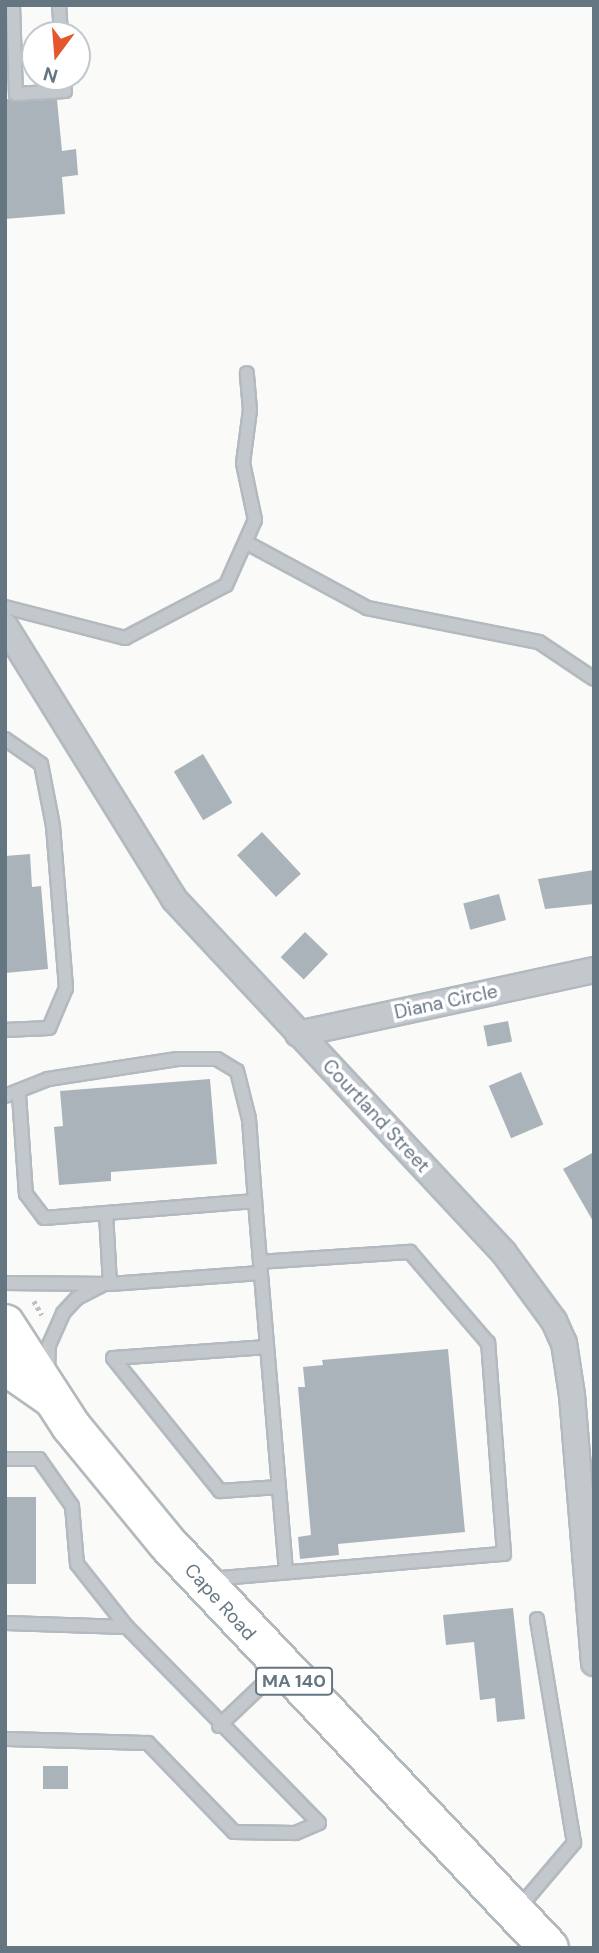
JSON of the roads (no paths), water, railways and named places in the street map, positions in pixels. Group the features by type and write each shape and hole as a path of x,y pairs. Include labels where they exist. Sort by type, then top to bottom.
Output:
{"main road":[{"name":"Cape Road","path":"5,1324 54,1401 199,1580 549,1948"},
{"path":"5,1367 54,1401"}],"street":[{"name":"Courtland Street","path":"5,626 167,889 518,1270 559,1332 582,1379 594,1663"},
{"name":"Diana Circle","path":"298,1034 594,970"}],"lane":[{"path":"13,5 16,94 65,91"},
{"path":"5,607 125,638 216,593 234,574 247,543 255,509 243,463 250,410 247,373"},
{"path":"247,543 367,608 539,642 594,679"},
{"path":"5,738 41,764 52,826 66,988 49,1028 5,1030"},
{"path":"255,1201 44,1218 26,1194 12,1095 48,1079 177,1059 217,1059 237,1071 249,1119 286,1571"},
{"path":"106,1213 110,1284"},
{"path":"5,1283 110,1284 410,1252 488,1343 504,1554 199,1580"},
{"path":"54,1401 48,1355 59,1320 77,1297 110,1284"},
{"path":"267,1347 113,1358 220,1491 279,1487"},
{"path":"5,1459 39,1459 72,1506 77,1564 127,1627 219,1726 318,1823 295,1833 234,1832 148,1743 5,1739"},
{"path":"515,1912 574,1843 537,1619"},
{"path":"5,1623 127,1627"},
{"path":"219,1726 281,1668"}]}
